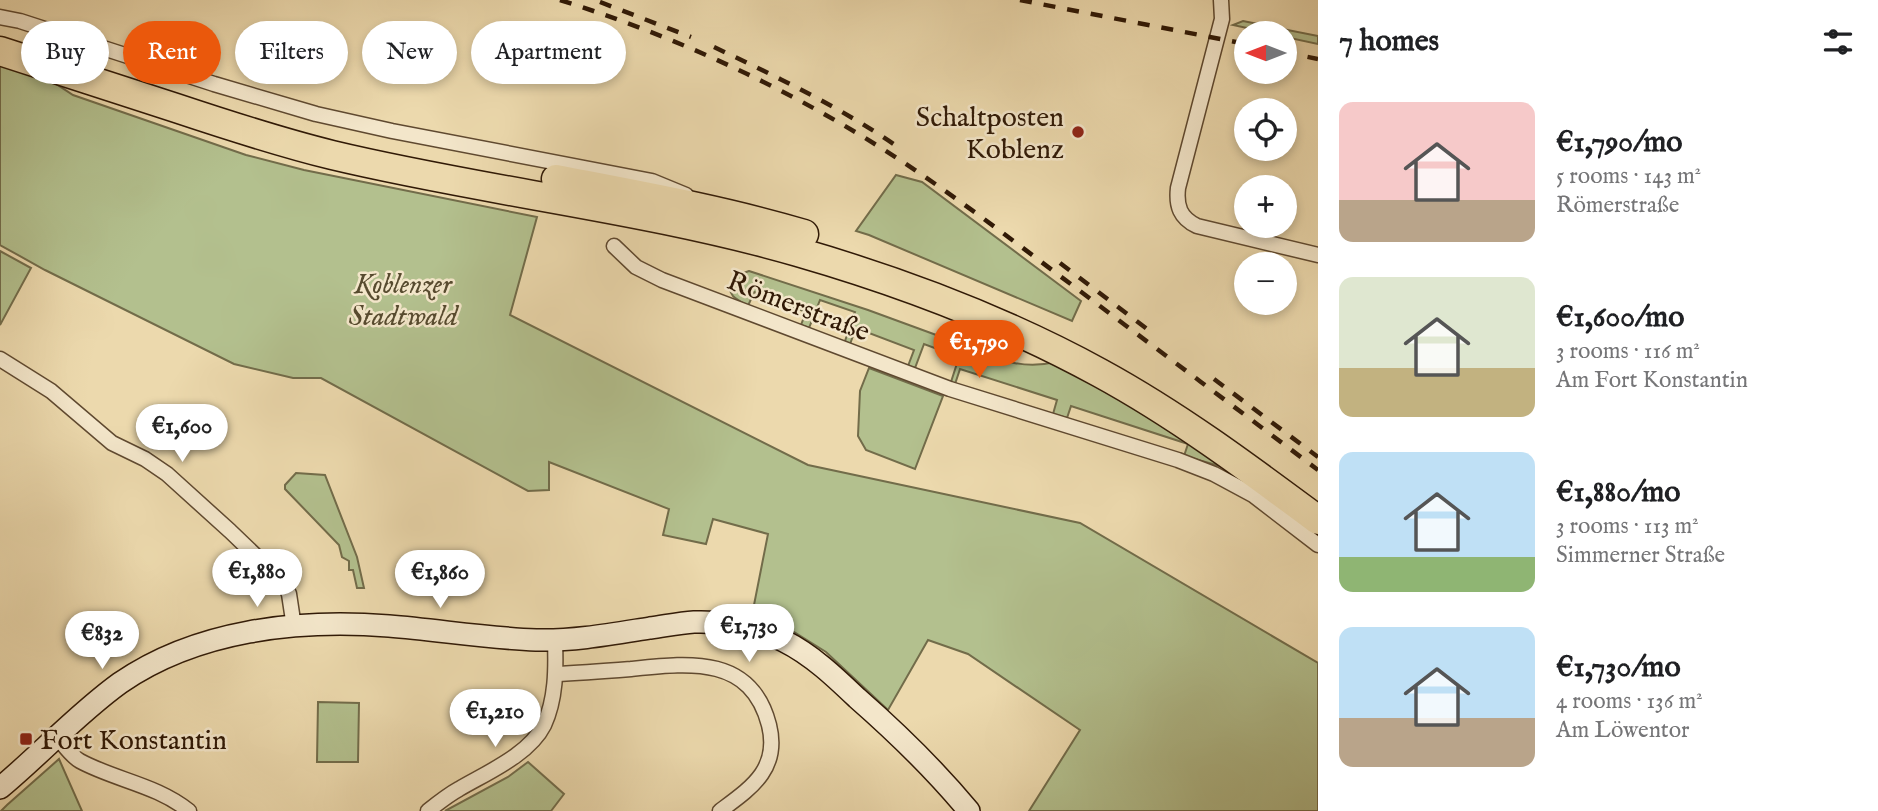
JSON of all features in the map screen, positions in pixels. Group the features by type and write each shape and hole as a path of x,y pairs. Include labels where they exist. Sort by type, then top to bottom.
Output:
{"highway":[{"path":"0,31 330,155 718,232 797,251 1044,334"},
{"path":"0,51 253,124 334,136 648,196 790,230 898,264 970,290 1044,334 1175,396 1318,497"},
{"path":"1105,365 1318,520"}],"street":[{"path":"1221,0 1222,19 1178,188 1177,201 1181,214 1197,226 1318,255"},
{"path":"0,17 316,114 652,181 679,191 711,210"},
{"name":"Römerstraße","path":"614,246 636,267 662,280 937,385 1178,460 1214,474 1253,495 1318,545"},
{"path":"0,359 51,391 112,443 145,459 167,474 230,531 284,583 289,594 294,627"},
{"path":"0,788 93,704 122,682 189,648 226,637 264,629 323,624 386,626 555,641 692,622 724,623 753,628 785,641 820,664 900,736 950,787 969,811"},
{"path":"428,811 456,791 502,765 533,741 543,726 553,693 556,674 555,641"},
{"path":"556,674 701,665 724,670 743,681 764,706 772,736 769,764 749,789 720,811"},
{"path":"57,737 77,760 154,790 189,811"}],"green space":[{"path":"1297,32 1318,36 1318,44 1297,40"},
{"name":"Koblenzer Stadtwald","path":"0,63 21,70 21,84 56,84 73,95 246,155 304,170 537,217 510,315 808,465 1080,523 1318,663 1318,811 1029,811 1080,730 968,654 928,640 888,710 826,652 789,629 752,615 768,534 713,519 706,544 663,535 669,509 549,462 549,490 528,491 321,378 293,378 234,364 0,245"},
{"path":"896,175 922,182 1081,301 1072,321 856,231"},
{"path":"0,251 31,268 0,325"},
{"path":"749,271 868,310 1010,362 1032,365 1055,362 1100,385 1227,468 1184,456 1188,444 1071,406 1067,418 1053,414 1057,400 960,369 955,384 951,382 959,357 924,344 915,368 908,366 914,350 856,328 850,344 845,341 855,312 820,300 809,328 801,325 806,312 754,292 748,306 733,296 730,287 737,277"},
{"path":"869,368 943,396 915,469 866,450 858,436 860,391"},
{"path":"296,473 325,475 357,557 364,588 357,588 353,570 349,570 349,561 342,557 339,545 285,489 285,485"},
{"path":"318,702 359,703 358,762 317,762"},
{"path":"59,759 82,811 1,811 7,805"},
{"path":"528,762 564,794 551,811 445,811 508,777"}],"railway":[{"path":"560,0 643,29 724,63 802,102 878,146 976,213 1318,470"},
{"path":"1020,0 1234,42"},
{"path":"600,2 691,37"},
{"path":"714,47 785,81 898,147"},
{"path":"1297,55 1318,59"},
{"path":"1060,263 1155,335"},
{"path":"1214,379 1318,457"}],"place":[{"name":"Schaltposten Koblenz","path":"1078,132"},
{"name":"Fort Konstantin","path":"26,739"}]}
